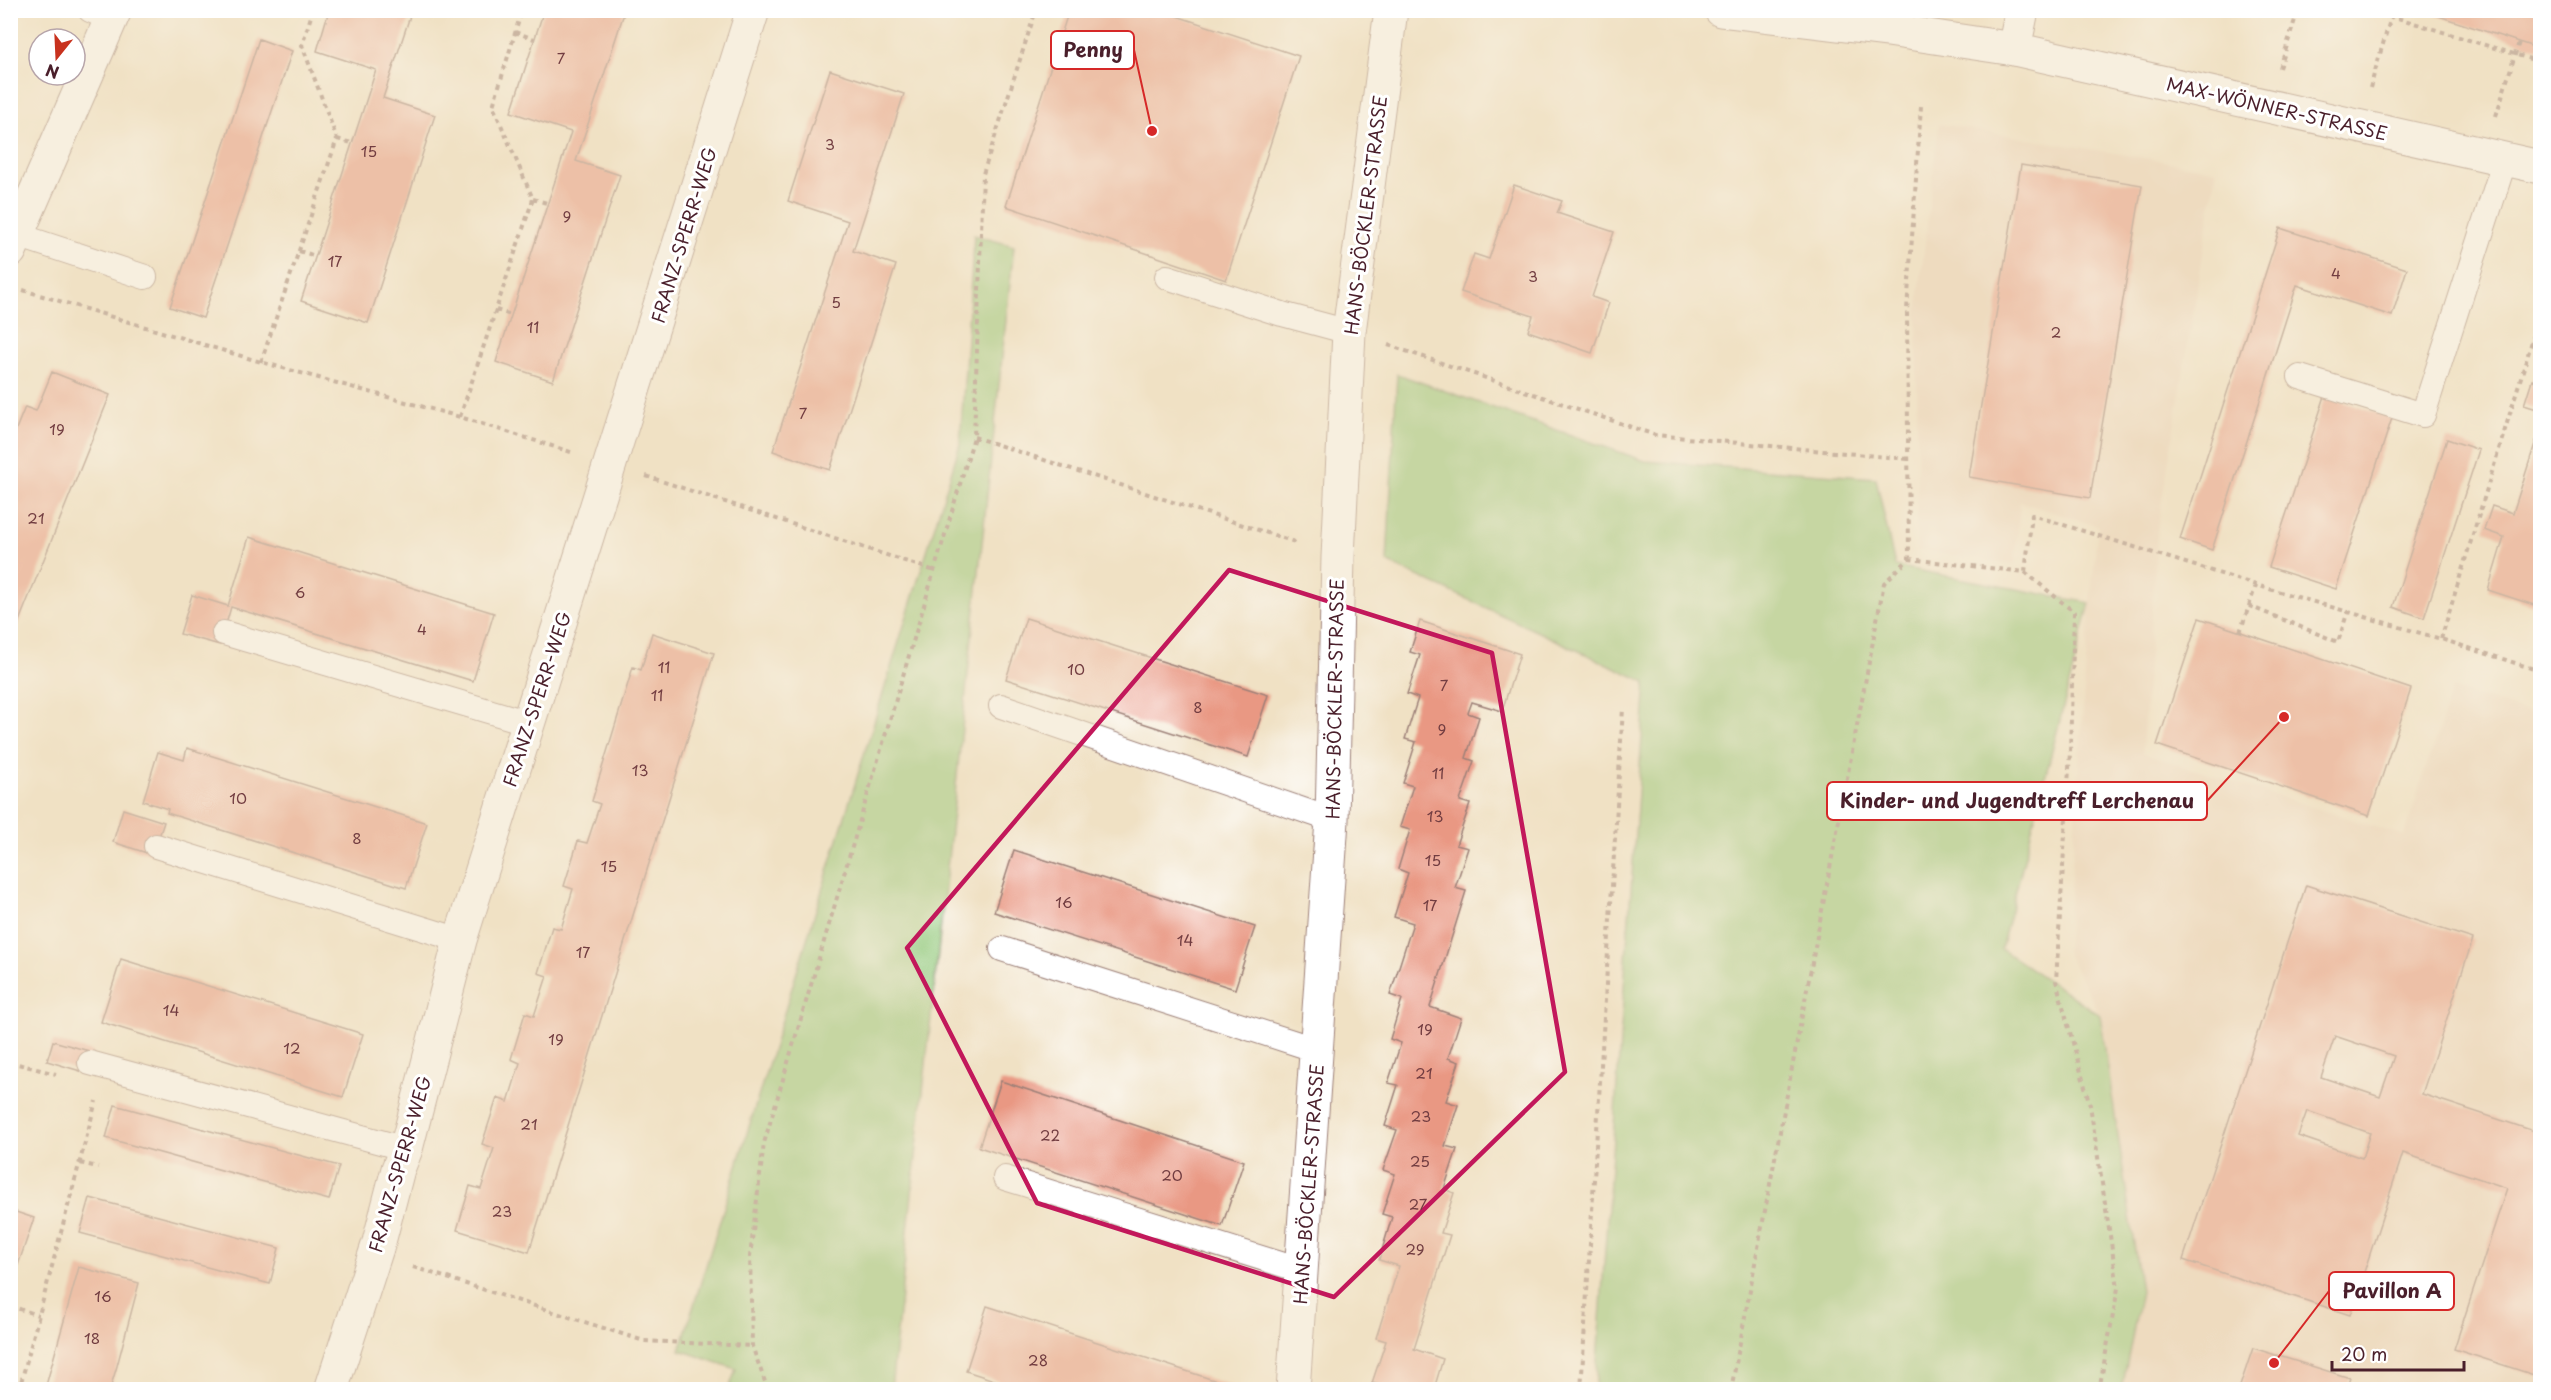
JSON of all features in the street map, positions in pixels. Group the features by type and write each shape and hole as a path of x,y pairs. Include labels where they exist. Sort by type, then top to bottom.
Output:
{"street":[{"name":"FRANZ-SPERR-WEG","path":"331,1389 406,1149 460,940 753,10"},
{"name":"HANS-BÖCKLER-STRASSE","path":"1293,1389 1303,1271 1332,820 1338,557 1349,332 1391,10"},
{"name":"MAX-WÖNNER-STRASSE","path":"1721,10 1888,30 2014,49 2541,167"},
{"path":"2014,49 2022,10"},
{"path":"14,243 105,13"}],"lane":[{"path":"2300,377 2423,416 2495,156"},
{"path":"14,243 145,277"},
{"path":"1167,277 1282,314 1349,332"},
{"path":"224,633 529,723"},
{"path":"1001,706 1332,820"},
{"path":"156,846 460,940"},
{"path":"1002,949 1317,1050"},
{"path":"90,1063 406,1149"},
{"path":"1005,1178 1303,1271"}],"path":[{"path":"261,362 337,139 302,45 313,10"},
{"path":"460,417 533,199 493,106 522,10"},
{"path":"768,1389 752,1346 750,1256 764,1143 974,437 983,174 1036,10"},
{"path":"2268,106 2298,10"},
{"path":"2372,10 2541,62"},
{"path":"2358,126 2393,10"},
{"path":"516,32 534,39"},
{"path":"2495,156 2518,42"},
{"path":"1731,1389 1884,583 1909,559 1906,310 1921,106"},
{"path":"337,139 352,143"},
{"path":"533,199 548,203"},
{"path":"299,251 316,256"},
{"path":"22,290 261,362 460,417 611,464 935,571"},
{"path":"496,310 511,315"},
{"path":"2441,639 2541,315"},
{"path":"1349,332 1655,435 1908,459"},
{"path":"974,437 1338,557"},
{"path":"2025,572 2032,515 2541,671"},
{"path":"1909,559 2025,572 2074,612 2069,774 2056,981 2090,1105 2118,1288 2099,1389"},
{"path":"2240,632 2256,585"},
{"path":"2249,606 2338,642 2348,611"},
{"path":"1581,1389 1623,708"},
{"path":"19,1389 97,1096"},
{"path":"80,1163 98,1167"},
{"path":"374,1254 644,1341 752,1346"},
{"path":"10,1306 38,1315"}],"highlighted area":[{"path":"1229,570 1492,653 1565,1072 1334,1297 1037,1203 907,948"}],"shaded area":[{"path":"1939,124 2217,170 2158,525 2142,753 2404,836 2452,688 2540,716 2540,1389 2122,1389 2141,1291 2100,1015 2066,951 2090,603 2098,526 2020,502 2015,564 1917,550 1917,310"}],"green space":[{"path":"974,235 1014,246 891,1389 729,1389 736,1369 680,1350 960,444"},
{"path":"1397,374 1645,461 1876,478 1895,566 2090,603 2001,949 2100,1015 2141,1291 2122,1389 1595,1389 1646,682 1387,562"}],"building":[{"path":"329,10 412,10 383,98 435,115 368,323 301,301 376,70 317,51"},
{"path":"544,10 625,10 576,161 620,175 553,381 496,362 571,132 511,112"},
{"path":"1069,10 1158,10 1299,56 1226,280 1006,206"},
{"path":"2423,10 2540,10 2540,49 2423,11"},
{"path":"259,39 292,51 203,318 170,307"},
{"path":"830,70 904,94 853,251 896,265 830,470 773,451 848,221 788,201"},
{"path":"2021,165 2142,185 2090,498 1969,477"},
{"path":"1514,185 1562,201 1557,213 1614,232 1592,297 1609,303 1592,353 1528,331 1533,316 1461,292 1474,254 1489,259"},
{"path":"2280,228 2407,269 2392,316 2297,285 2212,550 2180,539"},
{"path":"52,372 110,395 11,641 10,464 14,456 10,455 10,444 25,407 36,411"},
{"path":"2532,380 2540,382 2540,410 2524,405"},
{"path":"2325,396 2392,418 2336,589 2269,567"},
{"path":"2540,428 2540,607 2488,590 2504,537 2484,530 2492,506 2513,513"},
{"path":"2447,439 2479,450 2424,618 2393,607"},
{"path":"249,537 494,613 473,681 231,607 220,645 180,634 192,595 228,606"},
{"path":"1026,618 1268,695 1248,757 1006,679"},
{"path":"2199,618 2411,689 2369,816 2157,745"},
{"path":"1420,621 1520,654 1502,711 1472,702 1468,713 1479,717 1466,758 1474,761 1460,801 1470,804 1456,845 1468,848 1455,888 1466,891 1430,1007 1461,1018 1448,1058 1459,1062 1446,1101 1458,1105 1445,1146 1457,1149 1444,1189 1454,1193 1441,1233 1450,1235 1414,1349 1443,1359 1434,1389 1383,1389 1384,1386 1372,1383 1386,1341 1376,1338 1399,1266 1379,1260 1392,1217 1382,1214 1395,1174 1383,1170 1397,1130 1385,1126 1398,1085 1388,1083 1401,1043 1390,1039 1402,999 1390,995 1413,923 1394,917 1408,873 1398,869 1410,830 1400,827 1413,786 1403,783 1416,742 1405,739 1418,698 1407,694 1420,655 1410,652"},
{"path":"652,633 714,653 529,1252 457,1230 470,1186 481,1189 494,1148 482,1144 497,1098 508,1102 520,1063 511,1059 525,1013 534,1016 547,976 538,973 552,927 561,929 573,889 564,886 578,841 587,843 600,804 592,801 633,667 641,670"},
{"path":"187,748 427,823 406,888 167,813 168,809 143,801 158,752 184,760"},
{"path":"123,809 164,822 153,855 113,842"},
{"path":"1014,850 1255,927 1235,989 994,912"},
{"path":"2306,885 2473,939 2422,1094 2540,1133 2540,1377 2454,1349 2507,1188 2403,1153 2350,1315 2183,1260","holes":["2335,1036 2394,1056 2380,1097 2321,1077","2307,1111 2370,1133 2362,1158 2298,1136"]},
{"path":"121,959 363,1034 343,1097 101,1022"},
{"path":"53,1041 93,1052 87,1073 47,1061"},
{"path":"1001,1081 1244,1161 1222,1226 979,1147"},
{"path":"115,1105 339,1166 329,1200 106,1138"},
{"path":"90,1198 279,1248 270,1284 80,1233"},
{"path":"10,1210 34,1218 14,1277 10,1276"},
{"path":"79,1267 139,1283 117,1366 110,1389 45,1389"},
{"path":"987,1306 1232,1386 1230,1389 1022,1389 966,1371"},
{"path":"2253,1348 2350,1378 2346,1389 2239,1389"}],"place":[{"name":"Penny","path":"1152,131"},
{"name":"Kinder- und Jugendtreff Lerchenau","path":"2284,717"},
{"name":"Pavillon A","path":"2274,1363"}]}
